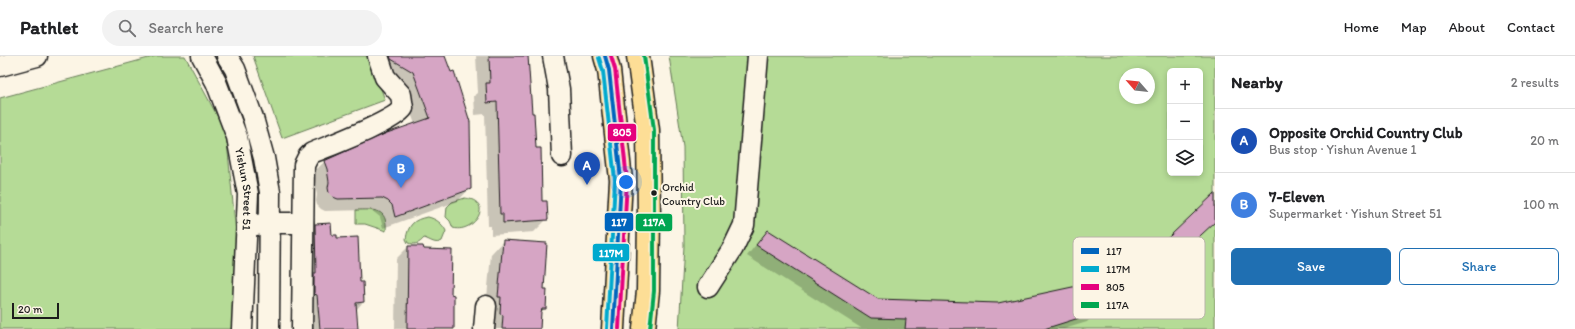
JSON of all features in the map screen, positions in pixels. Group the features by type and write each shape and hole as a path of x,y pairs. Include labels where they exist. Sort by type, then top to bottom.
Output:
{"main road":[{"path":"605,56 609,70 621,180 613,329"},
{"path":"638,56 648,138 648,269 644,329"}],"street":[{"path":"0,66 37,56"},
{"name":"Yishun Street 51","path":"202,56 216,82 237,138 248,194 242,326"},
{"name":"Yishun Street 51","path":"227,56 235,69 253,118 264,158 270,192 270,324"},
{"path":"302,329 304,166 308,157 312,153 387,120 400,112 403,108 401,95 385,77 378,56"},
{"path":"553,56 559,89 562,156"},
{"path":"708,287 733,248 744,225 758,56"},
{"path":"247,227 270,223 303,223"},
{"path":"484,329 486,306"},
{"path":"242,326 270,324"}],"green space":[{"path":"156,56 185,56 226,132 236,234 232,329 0,329 0,98"},
{"path":"253,56 369,56 385,100 282,138"},
{"path":"669,56 1215,56 1215,329 679,329 684,246 683,147"},
{"path":"465,198 474,201 479,205 480,211 478,217 468,226 461,229 453,228 450,221 446,217 447,207 452,202"},
{"path":"356,210 373,210 382,214 385,218 386,231 365,224 356,224"},
{"path":"428,217 438,222 446,231 442,241 435,242 424,238 417,244 408,243 406,239 407,234 412,224 419,219"}],"building":[{"path":"390,56 445,56 451,72 454,71 470,122 471,189 395,217 392,205 382,198 338,199 333,197 329,193 327,169 324,161 384,134 430,118 413,72 391,59"},
{"path":"489,56 528,56 536,148 541,148 542,201 547,201 548,220 503,223 503,214 500,214 497,102 487,103 486,83 490,83"},
{"path":"1215,193 1215,222 1199,237 1169,237"},
{"path":"331,223 332,235 337,235 337,238 358,237 360,282 363,282 364,302 356,303 358,329 320,329 317,295 314,294 314,273 316,273 315,224"},
{"path":"768,230 878,299 998,303 1073,287 1073,319 1076,319 1044,329 905,329 906,319 871,318 756,245"},
{"path":"503,240 547,243 544,289 547,289 546,309 542,309 541,312 540,329 502,329 503,315 500,314 501,297 498,297"},
{"path":"408,246 423,246 424,249 452,250 451,294 454,295 454,329 407,329"}],"transit line":[{"name":"117","path":"605,56 609,70 621,180 613,329"},
{"name":"805","path":"611,56 615,69 627,180 619,329"},
{"name":"117A","path":"644,56 654,130 654,291 650,329"},
{"name":"117M","path":"599,58 603,71 615,180 607,329"}],"place":[{"name":"Opposite Orchid Country Club","path":"587,185"},
{"name":"7-Eleven","path":"401,188"},
{"name":"Orchid Country Club","path":"654,193"}]}
